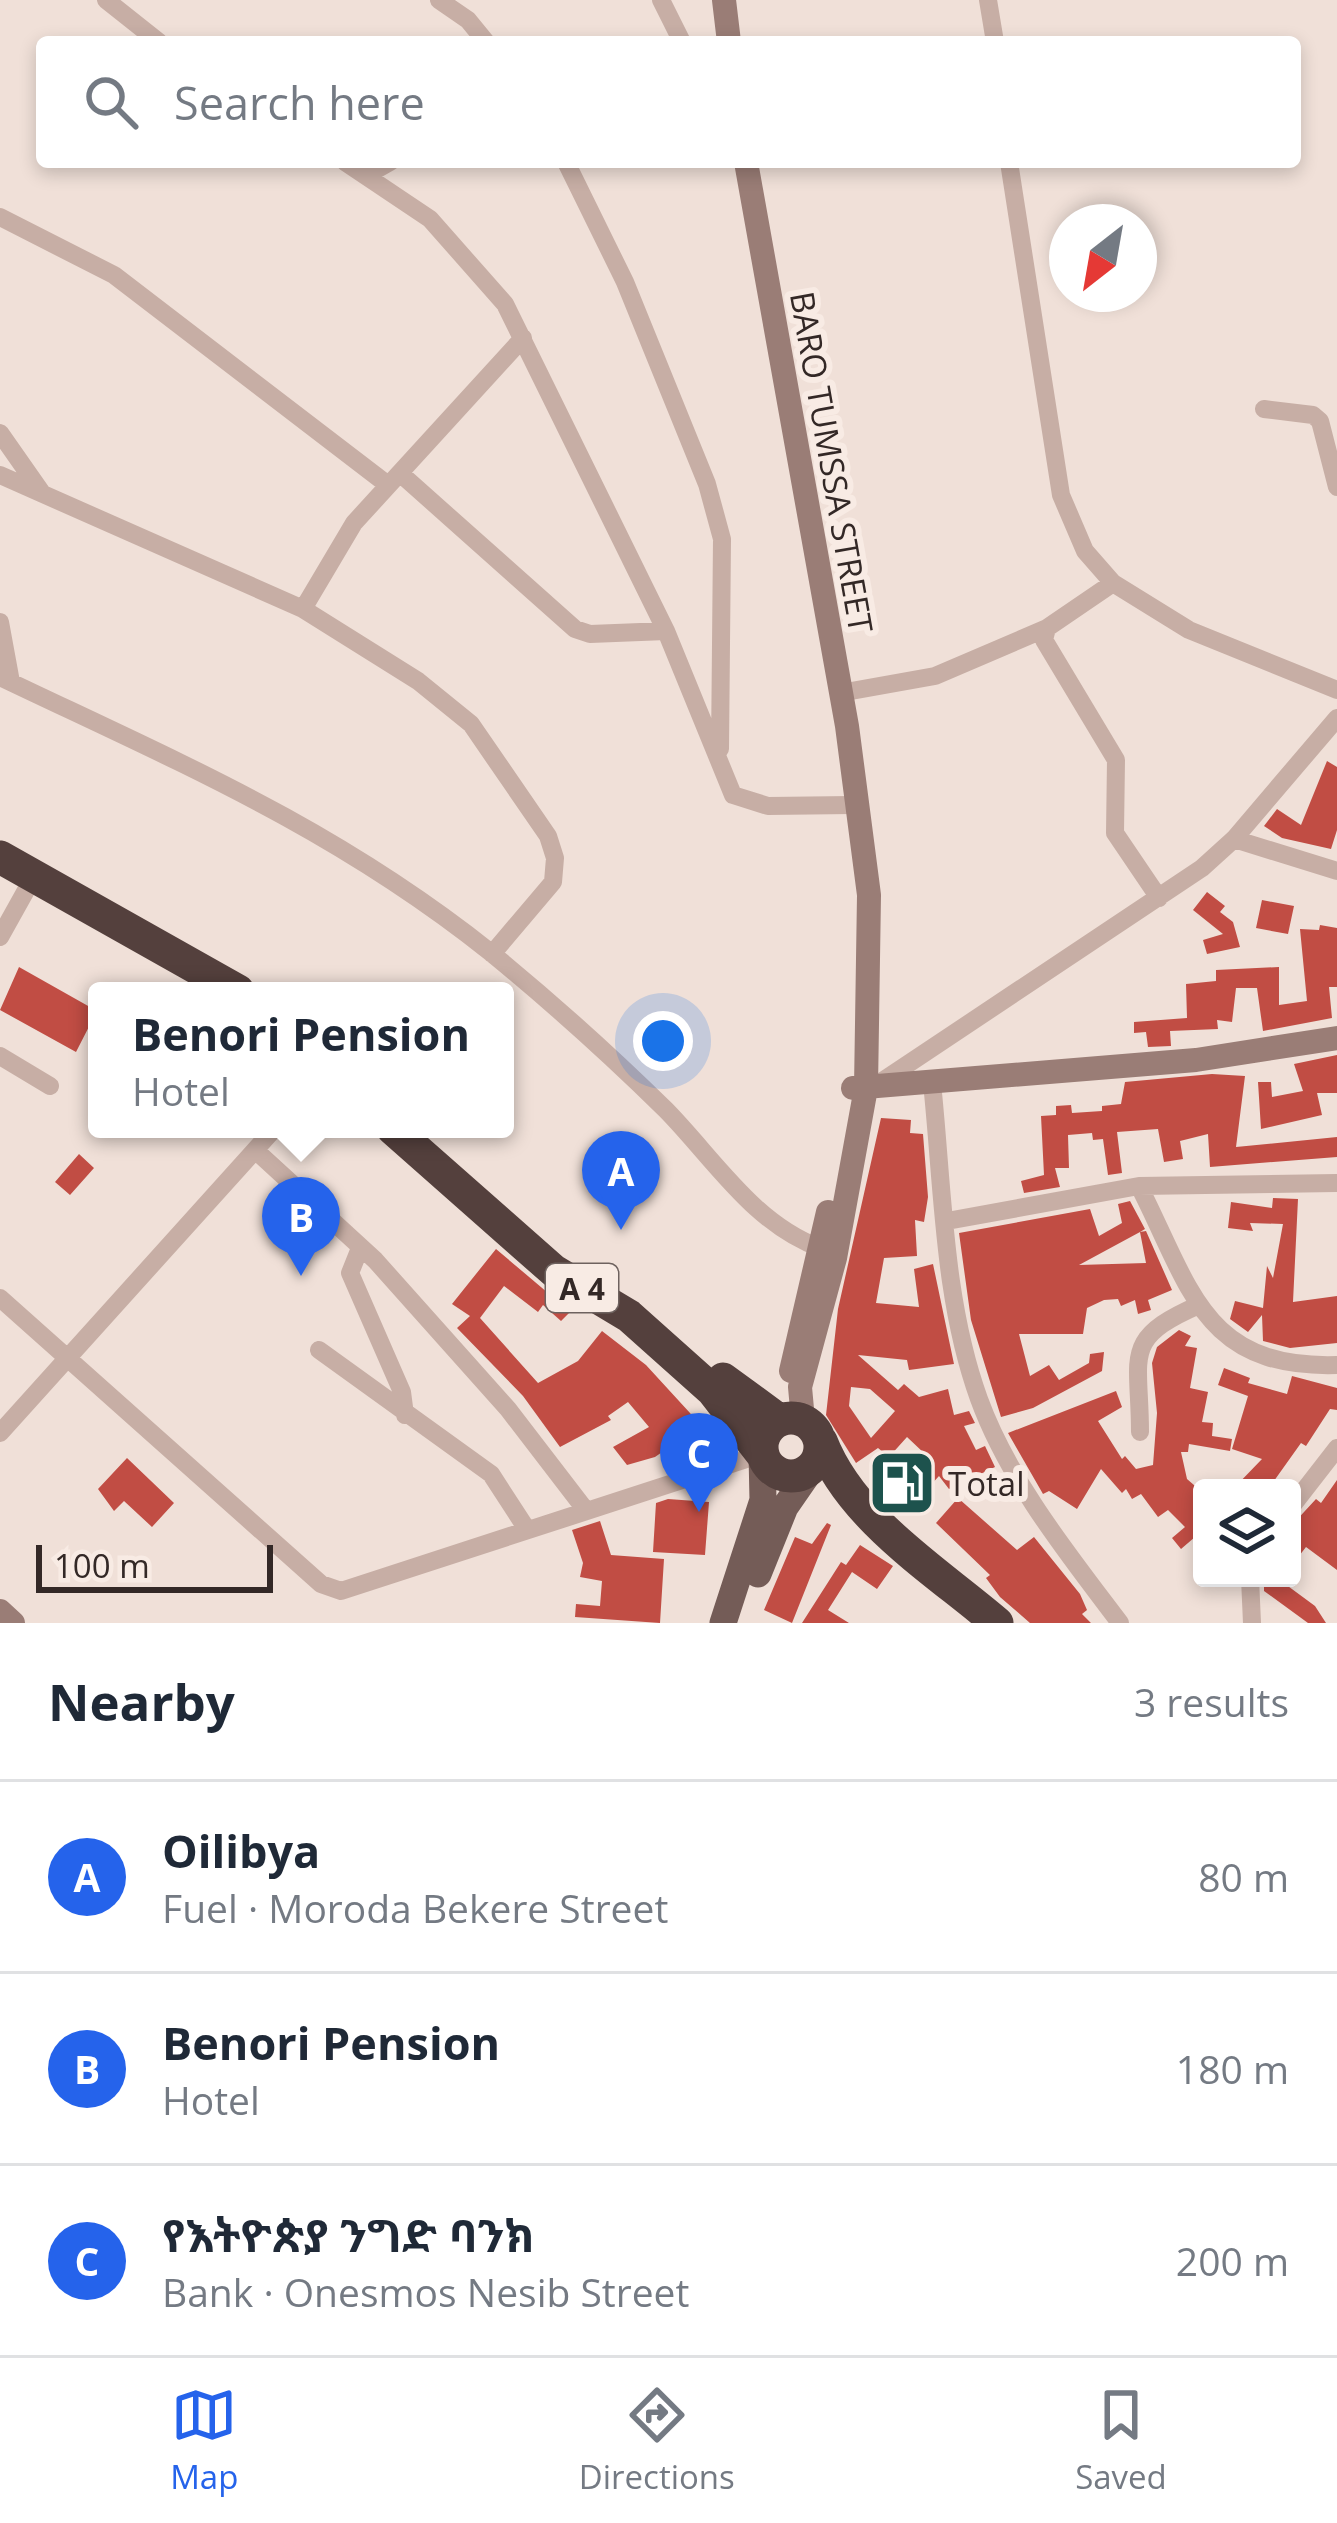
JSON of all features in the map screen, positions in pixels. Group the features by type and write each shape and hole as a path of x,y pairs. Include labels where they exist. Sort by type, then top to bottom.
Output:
{"highway":[{"path":"0,857 19,884 181,982"},
{"path":"19,884 220,982"},
{"name":"A 4","path":"404,1138 560,1264 633,1310 713,1391 836,1478 858,1504 997,1623"},
{"name":"A 4","path":"433,1138 560,1264"}],"main road":[{"path":"739,1623 764,1500 793,1447"},
{"path":"723,1623 743,1589 793,1447"}],"street":[{"path":"106,0 151,36"},
{"path":"661,0 679,36"},
{"path":"724,0 728,36"},
{"path":"988,0 994,36"},
{"path":"454,3 481,36"},
{"path":"356,168 430,219 505,304 666,632 727,786 743,802 852,805"},
{"path":"367,175 379,168"},
{"path":"569,168 625,282 707,484 722,538 719,760"},
{"name":"BARO TUMSSA STREET","path":"747,168 840,693 869,895 863,1088 835,1258 800,1387 793,1447"},
{"path":"1010,168 1061,495 1084,551 1113,583 1189,630 1337,690"},
{"path":"0,217 114,275 395,480 575,629 590,634 666,632"},
{"path":"303,609 334,549 523,338"},
{"path":"1264,410 1313,415 1320,421 1337,487"},
{"path":"0,433 50,502"},
{"path":"0,475 50,502 303,609 418,681 471,724 548,836 556,858 553,882 492,954"},
{"path":"840,693 935,676 1047,628 1113,583"},
{"path":"0,622 6,680 325,835 492,954 661,1106 773,1224 820,1248"},
{"path":"1047,628 1047,652 1115,760 1115,833 1160,898"},
{"path":"863,1088 1160,898 1234,839 1337,718"},
{"name":"BARO TUMSSA STREET","path":"793,1447 797,1329 863,1088 856,994 853,774"},
{"path":"1234,839 1337,871"},
{"path":"0,937 19,884"},
{"path":"863,1088 1196,1060 1337,1038"},
{"path":"0,1056 50,1086"},
{"path":"932,1083 958,1318 980,1402 1022,1485 1120,1623"},
{"path":"0,1433 266,1138"},
{"path":"255,1150 360,1248 508,1409 584,1508"},
{"path":"947,1221 1139,1186 1337,1184"},
{"path":"1139,1186 1214,1326 1247,1352 1300,1366 1337,1365"},
{"path":"360,1248 350,1273 402,1392 405,1415"},
{"path":"0,1298 331,1589 361,1586 584,1508 793,1447"},
{"path":"1140,1432 1142,1342 1153,1327 1199,1305"},
{"path":"319,1350 491,1474 526,1528"},
{"path":"1301,1494 1337,1448"},
{"path":"1250,1587 1252,1623"},
{"path":"0,1611 13,1623"}],"building":[{"path":"1327,761 1337,767 1337,830 1331,849 1282,838 1264,826 1277,809 1301,825"},
{"path":"1207,892 1225,906 1220,912 1233,922 1240,947 1207,954 1203,940 1223,934 1193,910"},
{"path":"1262,900 1294,906 1288,934 1256,928"},
{"path":"1320,925 1337,928 1337,987 1329,987 1332,1018 1263,1031 1257,988 1236,988 1232,1022 1217,1020 1218,1029 1170,1031 1171,1046 1148,1047 1146,1032 1134,1033 1134,1022 1187,1018 1186,984 1216,981 1216,970 1279,967 1279,1005 1307,1001 1300,929 1319,930"},
{"path":"19,967 88,1006 88,1029 76,1052 0,1010"},
{"path":"1337,1055 1337,1093 1317,1093 1322,1115 1261,1129 1258,1082 1271,1082 1272,1097 1303,1091 1294,1064"},
{"path":"1212,1074 1245,1076 1236,1147 1337,1137 1337,1157 1210,1167 1208,1134 1180,1141 1183,1159 1164,1162 1158,1129 1117,1132 1122,1173 1108,1175 1103,1139 1093,1140 1092,1133 1068,1135 1069,1168 1055,1168 1060,1187 1024,1193 1021,1181 1044,1175 1041,1116 1056,1115 1056,1106 1071,1105 1072,1113 1102,1111 1102,1106 1121,1104 1125,1082"},
{"path":"881,1118 911,1120 910,1133 923,1134 928,1197 924,1222 915,1220 917,1256 884,1258 876,1303 919,1307 914,1269 933,1264 954,1364 909,1370 907,1360 858,1355 898,1390 904,1384 919,1397 948,1389 954,1415 969,1411 975,1423 964,1426 976,1450 985,1446 995,1467 949,1489 939,1476 908,1510 878,1484 895,1465 906,1475 925,1454 907,1437 889,1457 878,1448 856,1463 826,1415 838,1309","holes":["851,1387 870,1389 895,1411 871,1438 849,1406"]},
{"path":"79,1154 94,1168 70,1195 55,1182"},
{"path":"1273,1198 1298,1199 1293,1302 1337,1296 1337,1343 1290,1348 1263,1341 1262,1315 1248,1332 1230,1319 1235,1301 1263,1308 1267,1266 1273,1278 1283,1224 1250,1223 1253,1231 1228,1228 1231,1202 1272,1208"},
{"path":"1130,1201 1145,1229 1140,1232 1146,1231 1172,1290 1148,1300 1151,1310 1138,1314 1135,1300 1121,1306 1118,1299 1104,1300 1087,1308 1083,1334 1019,1334 1030,1376 1049,1365 1059,1380 1089,1363 1090,1354 1104,1352 1102,1371 1033,1408 1001,1417 971,1320 959,1233 1090,1209 1099,1236 1122,1223 1118,1204","holes":["1140,1232 1146,1263 1079,1265"]},
{"path":"496,1249 561,1304 574,1308 561,1321 543,1305 538,1312 504,1286 480,1318 538,1383 578,1361 602,1331 646,1365 701,1425 655,1457 627,1465 613,1447 649,1427 628,1402 608,1416 611,1420 560,1447 523,1396 457,1328 470,1316 452,1304"},
{"path":"1179,1330 1191,1336 1185,1346 1197,1348 1190,1388 1208,1392 1202,1422 1213,1423 1212,1436 1232,1439 1230,1451 1189,1444 1188,1452 1181,1452 1187,1479 1193,1484 1193,1539 1181,1549 1172,1538 1185,1527 1168,1510 1158,1517 1141,1494 1132,1499 1126,1489 1122,1493 1101,1469 1077,1509 1049,1491 1043,1494 1008,1433 1116,1391 1122,1407 1098,1421 1122,1459 1125,1456 1136,1469 1153,1465 1157,1413 1152,1363 1157,1347"},
{"path":"1224,1368 1250,1378 1248,1383 1287,1394 1292,1376 1337,1388 1337,1410 1330,1409 1306,1446 1301,1443 1275,1479 1243,1479 1262,1459 1232,1449 1248,1396 1218,1385"},
{"path":"127,1458 174,1503 152,1527 124,1501 114,1511 98,1489"},
{"path":"1337,1480 1337,1570 1306,1547 1301,1553 1301,1515 1316,1499 1321,1503"},
{"path":"958,1498 1017,1550 1034,1537 1080,1594 1087,1610 1082,1614 1091,1623 1030,1623 1000,1597 986,1578 990,1575 936,1523"},
{"path":"668,1499 709,1502 705,1555 653,1552 656,1503"},
{"path":"600,1521 611,1555 664,1559 660,1623 575,1617 576,1604 600,1606 602,1581 580,1577 583,1563 572,1530"},
{"path":"827,1523 831,1525 792,1623 764,1610 795,1537 812,1544"},
{"path":"860,1545 893,1566 877,1589 852,1572 828,1610 849,1623 802,1623 841,1562 846,1565"},
{"path":"1264,1587 1289,1587 1315,1606 1326,1623 1308,1623"}],"place":[{"name":"Oilibya","path":"621,1230"},
{"name":"Benori Pension","path":"301,1276"},
{"name":"Total","path":"902,1483"},
{"name":"የእትዮጵያ ንግድ ባንክ","path":"699,1512"}]}
